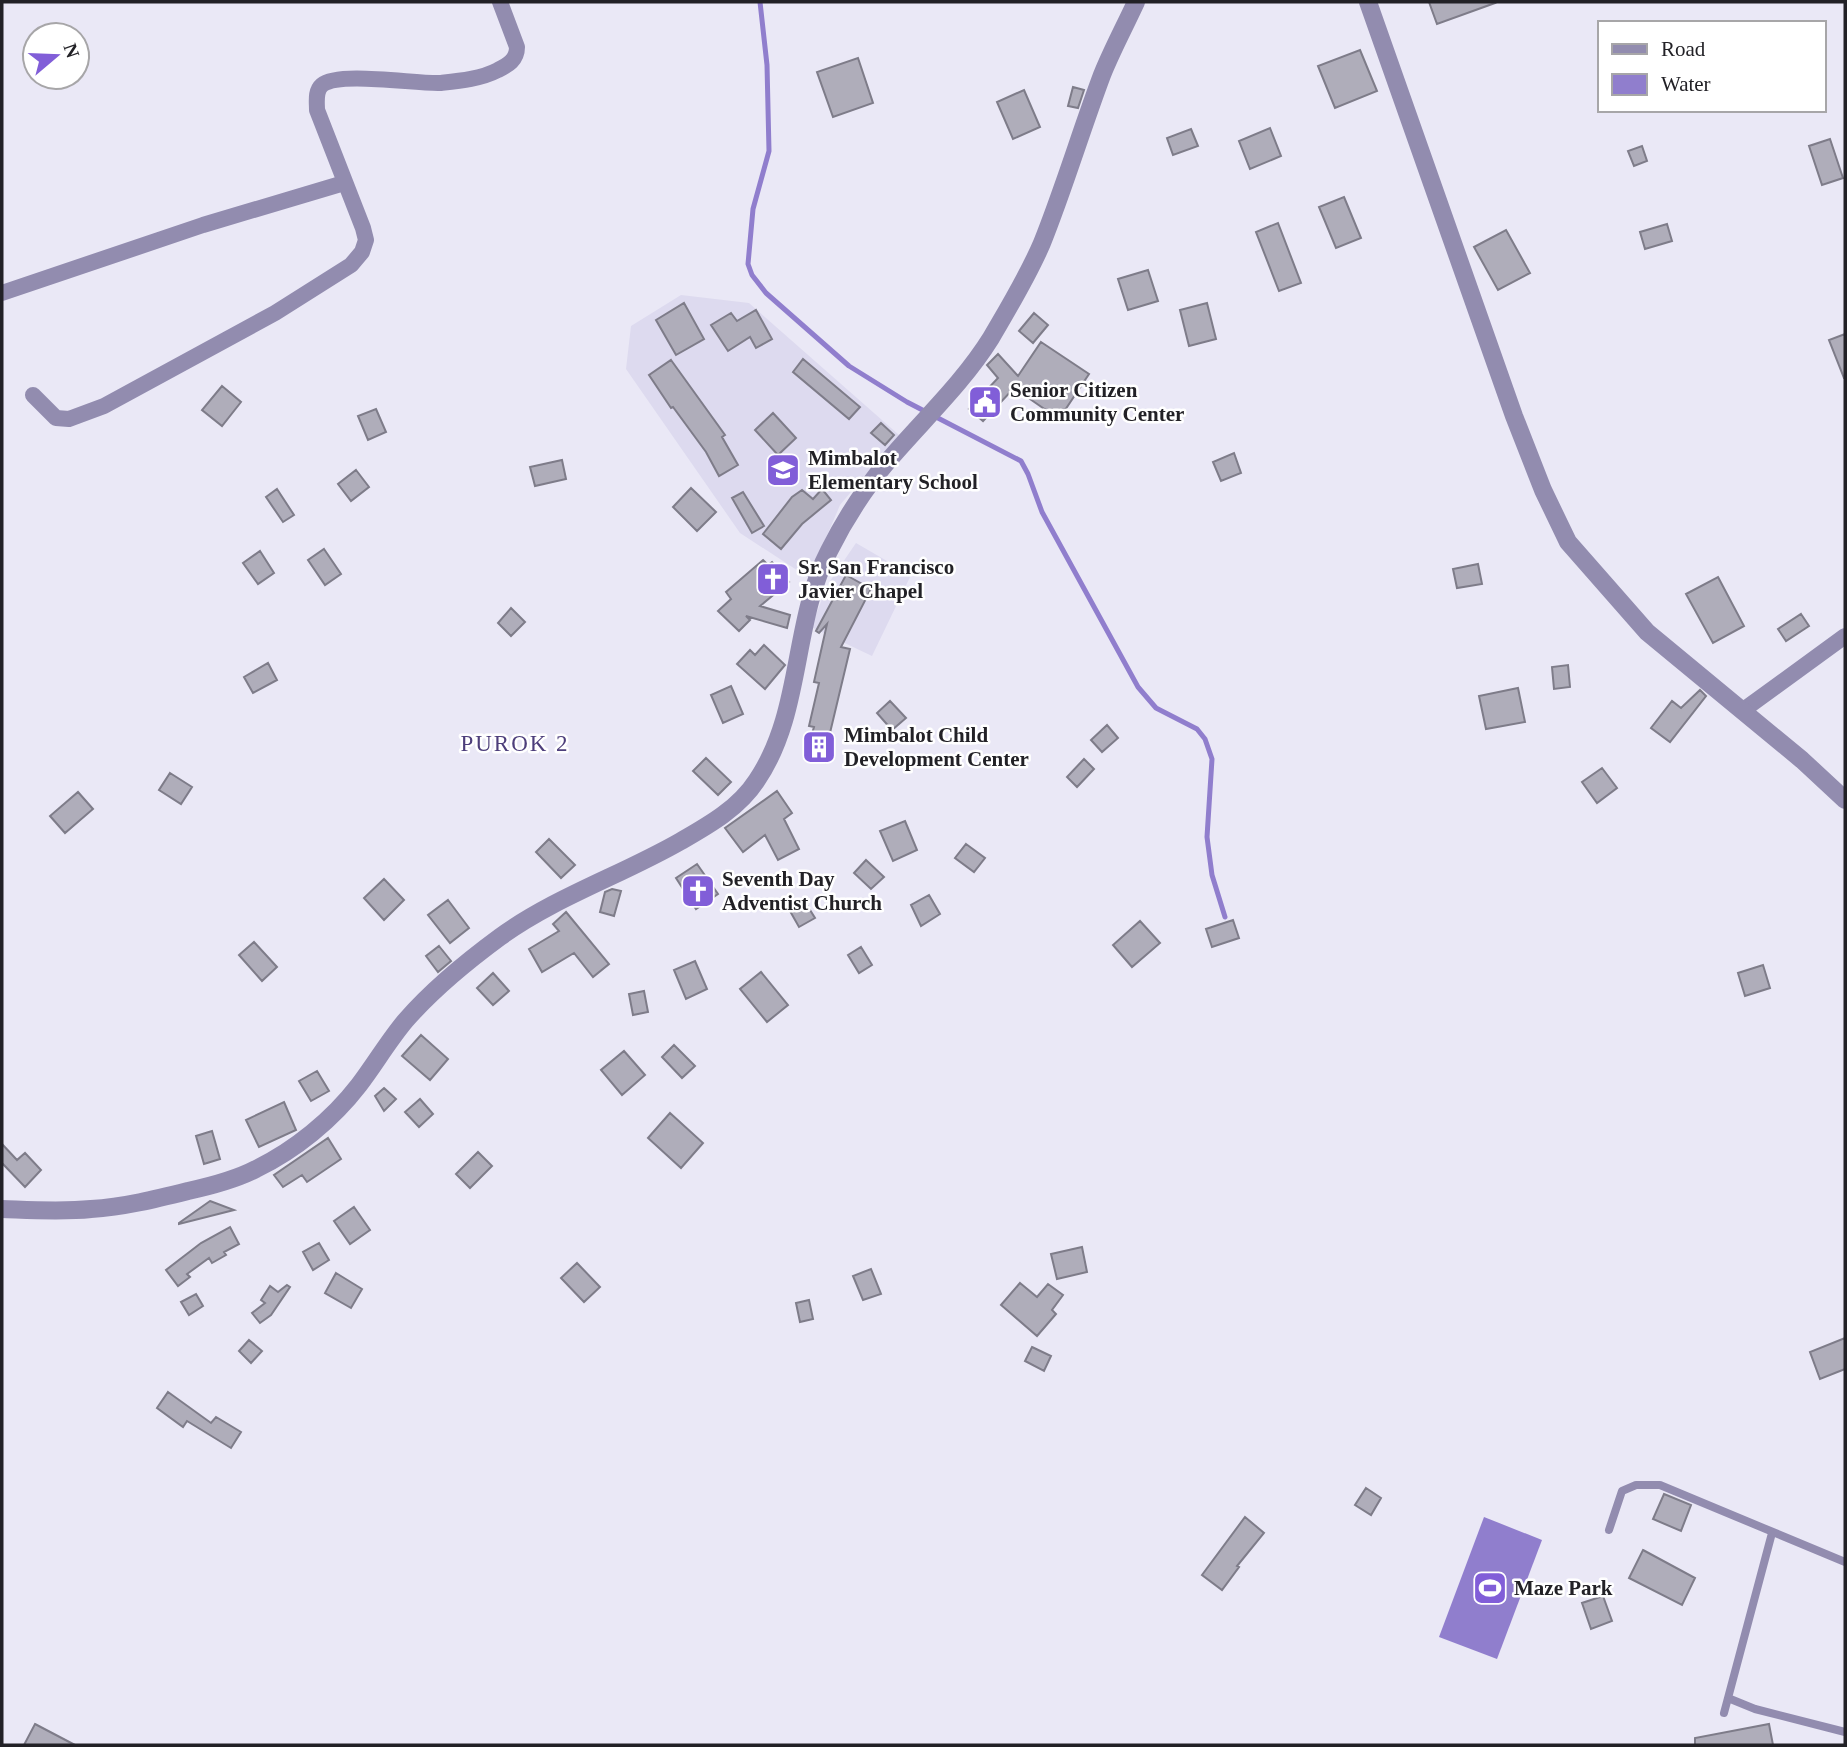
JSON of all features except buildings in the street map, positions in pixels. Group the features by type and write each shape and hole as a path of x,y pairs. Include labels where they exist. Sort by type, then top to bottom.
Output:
{"street":[{"path":"33,395 56,418 61,419 69,419 104,406 275,313 351,265 362,253 366,240 317,110 317,92 321,86 336,79 439,83 477,78 492,73 509,64 517,54 517,47 500,2"},
{"path":"2,1209 89,1210 135,1203 212,1185 250,1172 280,1157 304,1140 347,1100 404,1022 456,970 505,933 549,907 652,858 713,823 744,797 766,765 778,736 792,691 815,586 826,555 850,513 885,465 942,401 987,344 1015,297 1040,248 1076,155 1103,73 1136,2"},
{"path":"1368,2 1514,416 1543,489 1568,542 1647,632 1802,760 1845,800"},
{"path":"2,293 203,225 344,183"},
{"path":"1742,711 1845,636"}],"lane":[{"path":"1609,1530 1622,1491 1636,1485 1660,1485 1845,1562"},
{"path":"1724,1713 1772,1533"},
{"path":"1728,1698 1755,1709 1845,1732"}],"shaded area":[{"name":"Mimbalot Elementary School","path":"681,295 749,303 899,435 840,505 809,578 740,533 626,369 631,326"},
{"name":"Mimbalot Elementary School","path":"856,543 911,575 872,656 811,627 828,584"}],"water":[{"name":"Maze Park","path":"1484,1517 1542,1540 1497,1659 1439,1637"}],"waterway":[{"path":"760,2 767,65 769,151 753,209 748,264 752,275 766,293 849,366 907,402 1021,461 1042,512 1138,687 1156,708 1197,729 1205,739 1212,759 1207,837 1212,875 1225,917"}],"place":[{"name":"Senior Citizen Community Center","path":"985,402"},
{"name":"Mimbalot Elementary School","path":"783,470"},
{"name":"Sr. San Francisco Javier Chapel","path":"773,579"},
{"name":"Mimbalot Child Development Center","path":"819,747"},
{"name":"Seventh Day Adventist Church","path":"698,891"},
{"name":"Maze Park","path":"1490,1588"}],"district":[{"name":"PUROK 2","path":"515,743"}]}
